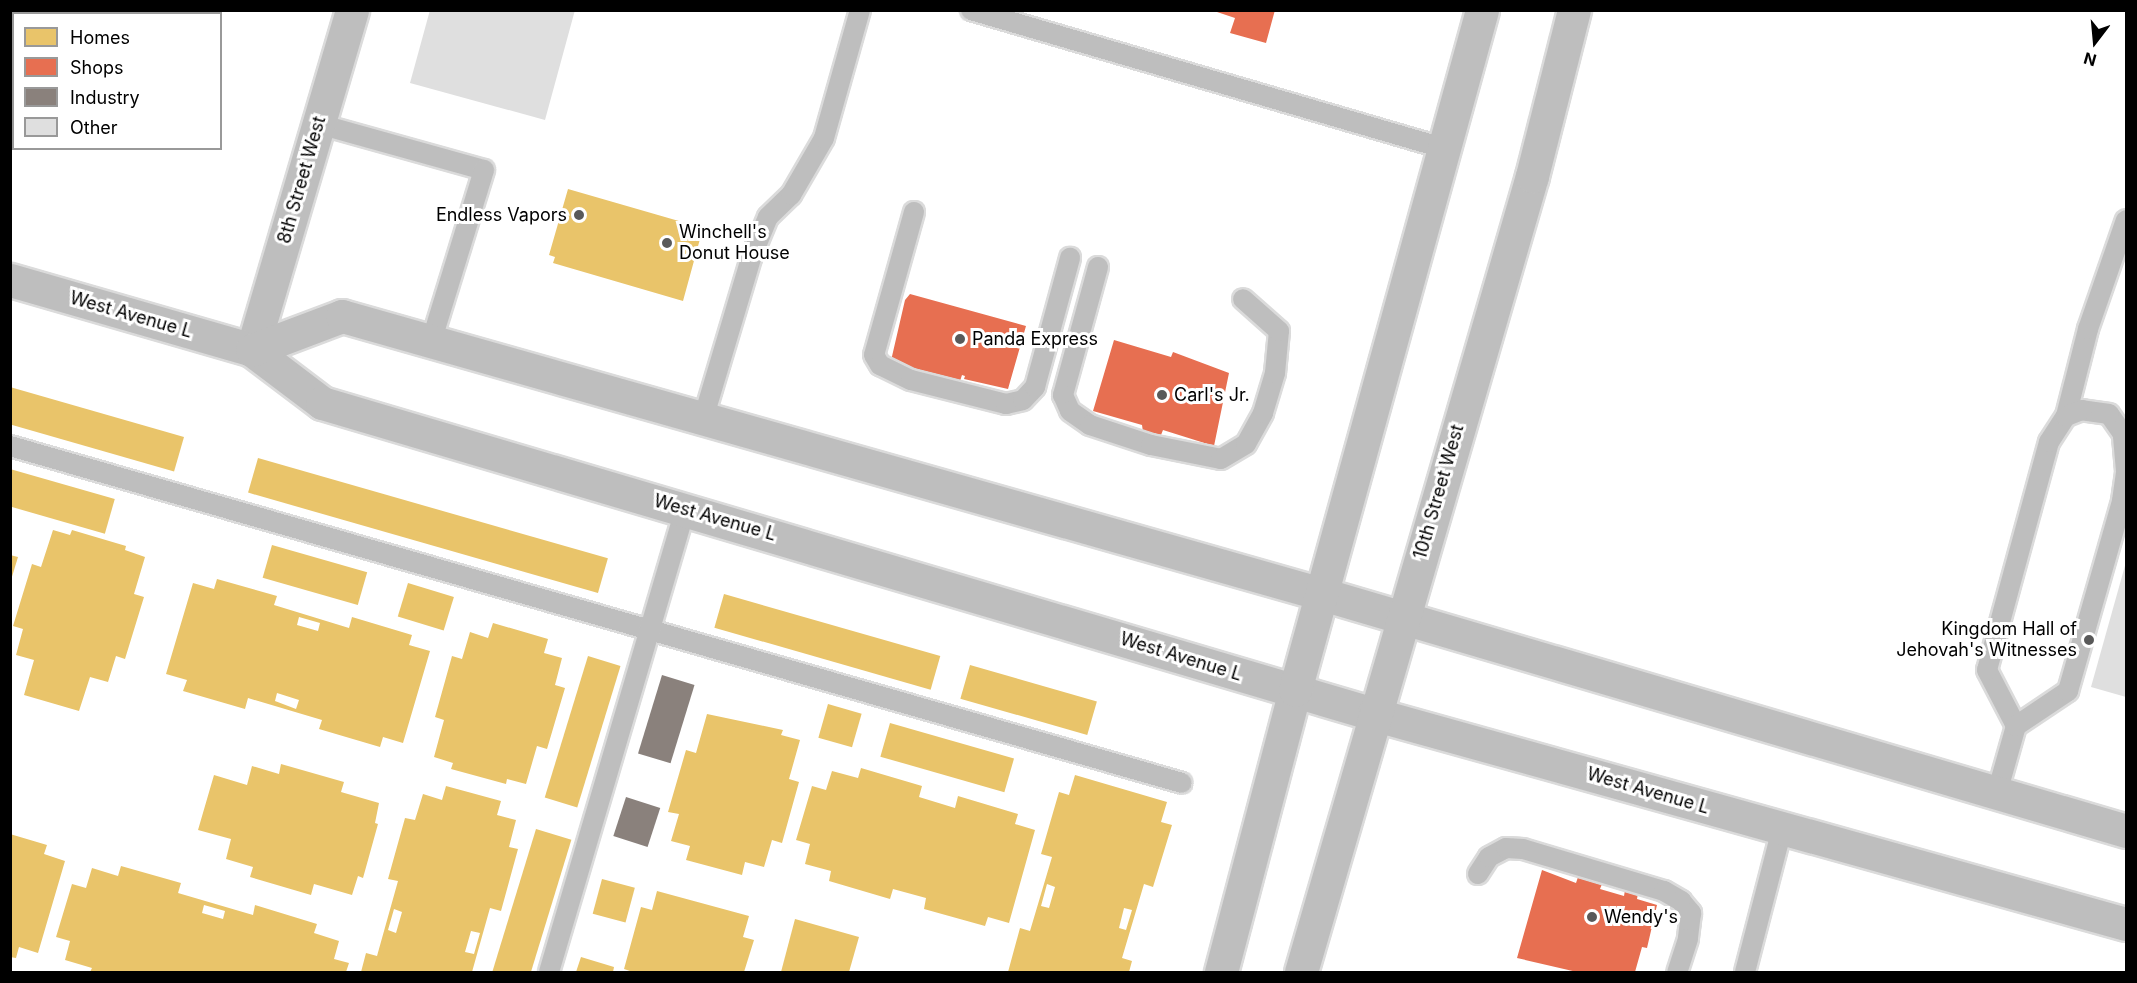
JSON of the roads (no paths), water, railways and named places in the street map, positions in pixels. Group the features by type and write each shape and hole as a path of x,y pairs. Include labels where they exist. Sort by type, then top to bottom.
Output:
{"main road":[{"name":"8th Street West","path":"252,350 352,10"},
{"path":"1221,972 1295,690 1482,10"},
{"name":"10th Street West","path":"1301,972 1373,714 1532,176 1574,10"},
{"name":"West Avenue L","path":"10,280 252,350 322,403 1373,714 2127,924"},
{"path":"252,350 342,316 704,416 1322,594 2127,831"}],"lane":[{"path":"704,416 750,258 768,217 791,195 824,138 860,10"},
{"path":"971,10 1444,148"},
{"path":"319,124 484,170 431,342"},
{"path":"914,212 874,355 880,364 911,380 1006,404 1023,400 1035,387 1070,258"},
{"path":"2016,726 1987,670 2049,442 2066,416 2088,329 2127,220"},
{"path":"1098,267 1063,395 1070,411 1090,425 1151,445 1221,459 1246,444 1263,413 1275,372 1279,331 1243,299"},
{"path":"1997,793 2016,726 2068,691 2122,501 2126,471 2123,434 2109,414 2082,410 2066,416"},
{"path":"10,446 1182,783"},
{"path":"549,972 685,509"},
{"path":"1745,972 1782,829"},
{"path":"1478,874 1489,857 1506,848 1523,849 1664,891 1681,901 1690,913 1688,939 1677,972"}],"place":[{"name":"Endless Vapors","path":"579,215"},
{"name":"Winchell's Donut House","path":"667,243"},
{"name":"Panda Express","path":"960,339"},
{"name":"Carl's Jr.","path":"1162,395"},
{"name":"Kingdom Hall of Jehovah's Witnesses","path":"2089,640"},
{"name":"Wendy's","path":"1592,917"}]}
